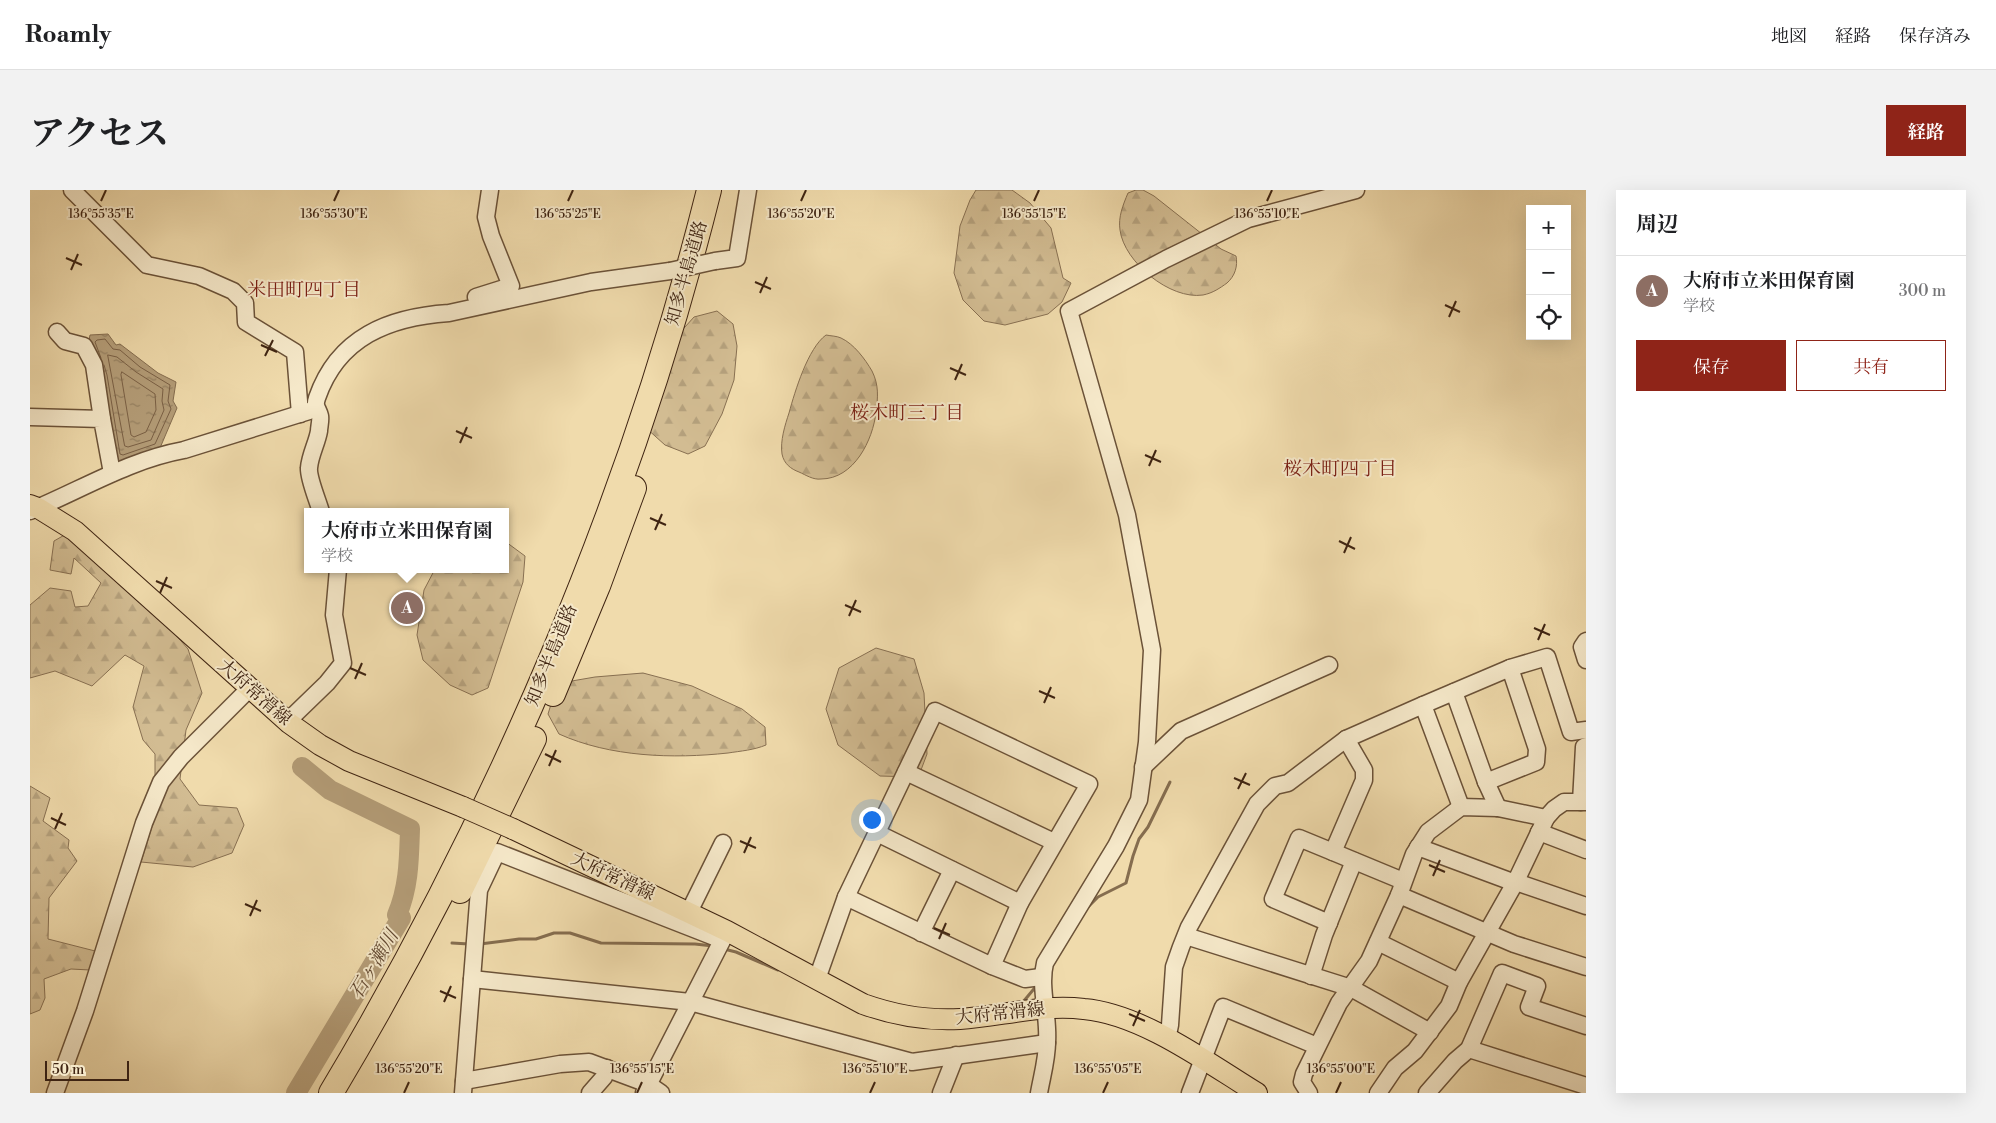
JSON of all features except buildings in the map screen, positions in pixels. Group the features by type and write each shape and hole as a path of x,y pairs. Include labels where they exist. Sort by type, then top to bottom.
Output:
{"highway":[{"name":"知多半島道路","path":"331,1093 410,954 467,842 528,713 582,580 633,444 670,332 709,190"},
{"name":"知多半島道路","path":"348,1093 437,936 482,849 542,720 598,586 639,474 683,337 725,190"}],"main road":[{"name":"大府常滑線","path":"33,508 75,531 288,723 320,745 349,761 513,829 689,912 725,935 886,1012 930,1019 959,1019 1046,1008 1086,1009 1107,1013 1126,1019 1167,1039 1257,1093"}],"street":[{"path":"72,190 147,265 200,276 233,291 245,303 246,322 295,352 300,414"},
{"path":"449,313 457,302 511,286 491,236 486,217 490,190"},
{"path":"320,508 308,469 319,434 320,416 316,408 317,399 332,368 353,344 368,333 393,323 429,315 449,313 591,282 670,271 737,258 748,190"},
{"path":"1039,1093 1048,1043 1042,977 1045,963 1116,846 1138,800 1147,742 1152,650 1127,515 1070,311 1166,259 1248,218 1356,190"},
{"path":"57,332 65,341 84,346 94,365 112,472"},
{"path":"33,508 112,472 316,408"},
{"path":"30,417 102,419"},
{"path":"288,723 327,683 343,663 334,614 338,573"},
{"path":"1586,641 1582,647 1586,660"},
{"path":"1167,1039 1170,1025 1174,967 1186,936 1257,804 1275,786 1288,783 1346,739 1423,704 1510,668 1547,657 1571,732 1586,730"},
{"path":"1143,767 1181,731 1329,665"},
{"path":"1486,782 1536,762 1537,749 1510,668"},
{"path":"56,1093 85,1011 144,823 161,782 181,757 249,689"},
{"path":"1454,692 1486,782 1498,808"},
{"path":"1423,704 1462,807"},
{"path":"817,979 846,897 935,711 1089,784 1020,903 992,966"},
{"path":"1333,852 1364,780 1364,770 1346,739"},
{"path":"1378,1093 1394,1068 1415,1051 1449,1006 1459,982 1516,883 1543,825 1554,809 1564,802 1584,802 1584,747 1586,746"},
{"path":"906,772 1054,842"},
{"path":"1309,1093 1304,1087 1303,1077 1339,1003 1369,960 1418,847 1428,832 1462,807 1498,808 1543,825 1586,850"},
{"path":"877,833 1020,903"},
{"path":"1329,923 1273,899 1299,838 1354,861 1401,888 1488,933 1514,944 1585,965"},
{"path":"689,912 723,843"},
{"path":"1418,847 1586,906"},
{"path":"497,852 725,935 690,1002 651,1090 607,1068 589,1062 560,1064 464,1087 479,890 497,852"},
{"path":"1311,976 1329,923 1354,861"},
{"path":"921,933 952,870"},
{"path":"846,897 1025,980 1042,977"},
{"path":"1186,936 1351,988 1430,1032"},
{"path":"1378,942 1459,982"},
{"path":"1426,1093 1469,1049 1502,973 1537,986 1529,1007 1586,1026"},
{"path":"472,979 690,1002 912,1062 1048,1043"},
{"path":"1190,1093 1223,1008 1312,1044"},
{"path":"1469,1049 1586,1086"},
{"path":"942,1093 956,1055"},
{"path":"590,1093 604,1077 607,1068"}],"green space":[{"path":"976,190 1012,190 1030,203 1051,228 1063,278 1071,283 1062,302 1048,314 1005,325 984,321 963,300 954,273 960,226"},
{"path":"1143,190 1154,196 1221,249 1236,256 1235,271 1230,280 1210,293 1190,295 1163,285 1139,266 1123,242 1120,230 1121,211 1128,193"},
{"path":"717,311 733,324 737,346 734,380 722,414 705,446 688,454 665,445 636,419 675,338 694,317"},
{"path":"826,335 838,337 846,341 863,357 874,376 877,386 877,401 871,434 860,456 843,472 833,477 818,479 807,476 788,466 783,458 782,444 783,433 803,371 813,350"},
{"path":"68,533 156,612 188,649 202,693 186,730 180,779 199,805 237,808 244,825 232,853 193,867 141,862 161,798 155,786 155,754 143,740 133,707 144,666 125,655 92,686 55,671 30,678 30,605 50,588 71,591 75,607 88,606 101,583 74,558 71,574 50,570 54,541"},
{"path":"509,544 525,556 523,582 488,688 472,695 450,685 423,660 417,635 424,590 433,573 509,573"},
{"path":"876,648 914,659 924,693 927,754 921,770 914,777 880,776 838,745 826,709 839,668"},
{"path":"643,673 692,686 742,709 765,727 766,745 728,753 664,756 599,748 559,734 548,714 552,701 566,682 595,677"},
{"path":"30,786 50,798 43,821 69,840 68,848 77,861 49,898 48,939 99,952 90,970 71,969 44,979 45,998 40,1010 30,1014"}],"water":[{"path":"108,334 116,345 120,344 158,373 176,382 173,401 177,408 160,448 120,462 116,460 89,340 90,335"}],"waterway":[{"name":"石ヶ瀬川","path":"296,1093 401,918 397,915 406,883 410,829 330,790 302,767"},
{"path":"1089,906 1098,897 1126,883 1139,839 1148,827 1170,782"},
{"path":"480,944 519,939 536,939 554,933 570,933 601,943 695,944 713,946"},
{"path":"452,943 469,944"},
{"path":"724,949 736,952 778,970"},
{"path":"1023,1002 1038,984"}],"place":[{"name":"大府市立米田保育園","path":"407,608"}],"district":[{"name":"米田町四丁目","path":"304,289"},
{"name":"桜木町三丁目","path":"907,412"},
{"name":"桜木町四丁目","path":"1340,468"}]}
